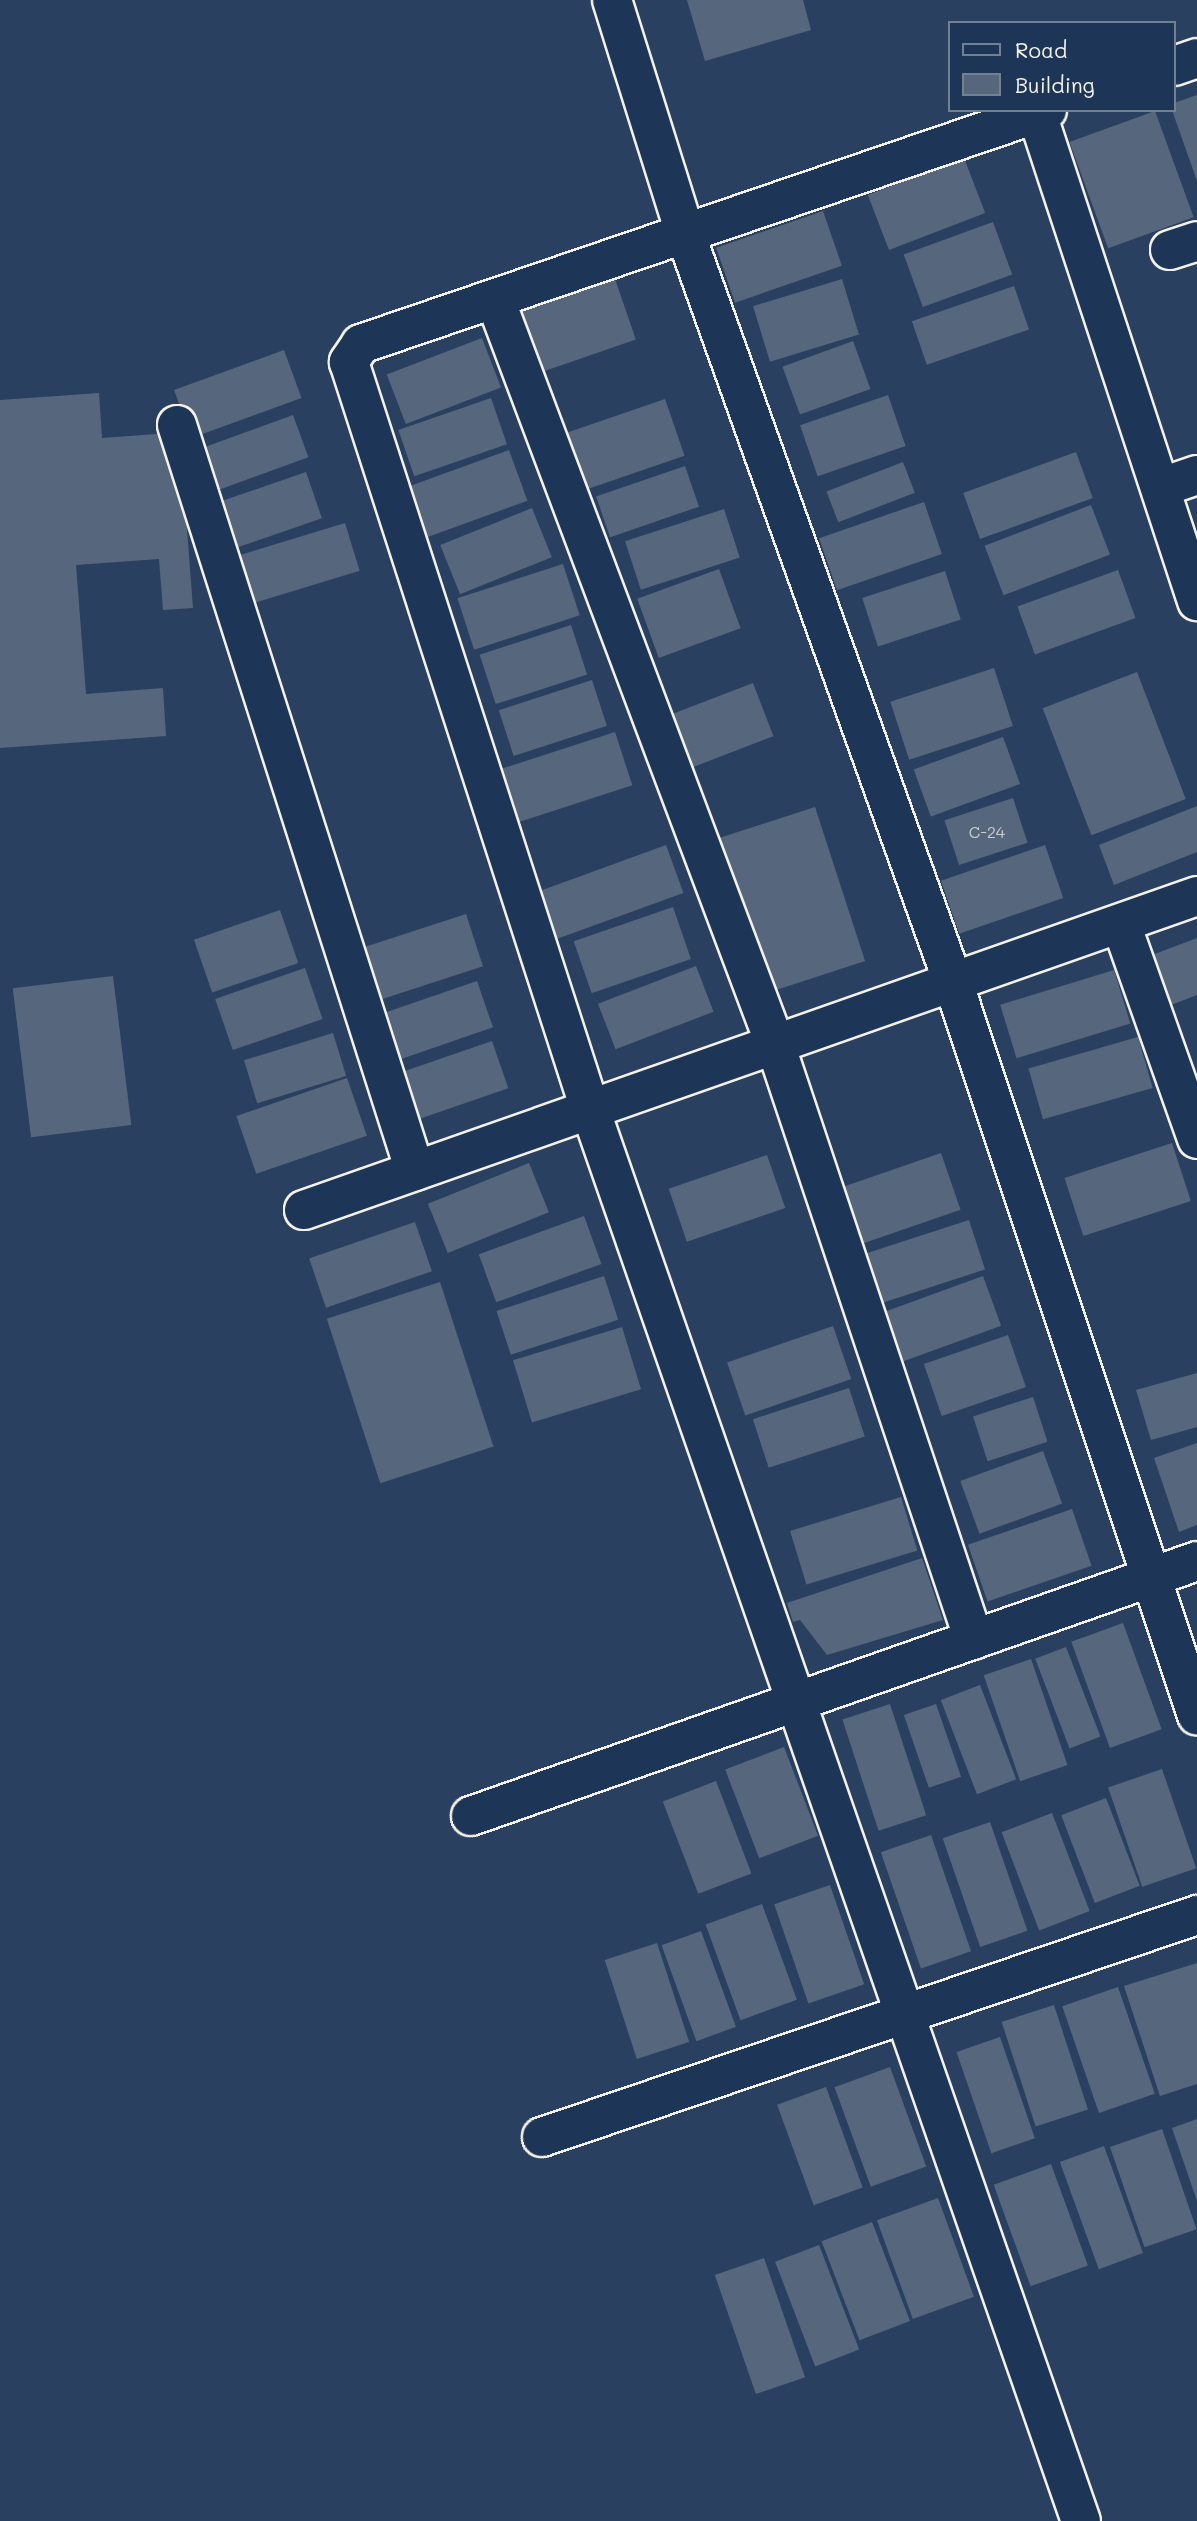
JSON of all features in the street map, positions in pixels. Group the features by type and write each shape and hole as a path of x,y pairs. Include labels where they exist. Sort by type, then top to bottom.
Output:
{"street":[{"path":"612,0 685,236 953,982 1197,1715"},
{"path":"1176,65 1197,58"},
{"path":"1080,2521 590,1109 349,362 361,344 496,302 1042,112 1180,481 1197,601"},
{"path":"496,302 775,1044 974,1640"},
{"path":"177,425 415,1171"},
{"path":"304,1210 1197,896"},
{"path":"1121,924 1197,1139"},
{"path":"471,1816 1197,1561"},
{"path":"542,2137 1197,1915"}],"building":[{"path":"687,0 803,0 811,30 705,61"},
{"path":"1197,95 1197,181 1173,112 1176,112 1176,102"},
{"path":"1155,112 1194,217 1108,248 1069,142"},
{"path":"964,158 985,213 889,250 868,195"},
{"path":"823,211 842,266 735,303 716,248"},
{"path":"993,222 1012,275 923,307 904,254"},
{"path":"615,279 636,340 531,376 510,315"},
{"path":"842,279 859,334 770,362 753,306"},
{"path":"1014,286 1029,329 927,365 912,321"},
{"path":"482,338 501,387 406,424 387,375"},
{"path":"853,341 870,389 800,415 783,367"},
{"path":"284,350 301,398 191,438 174,390"},
{"path":"99,393 102,438 170,433 173,478 183,477 193,608 163,610 159,559 76,565 86,694 163,688 166,736 0,748 0,400"},
{"path":"888,395 906,446 818,476 800,425"},
{"path":"491,398 507,444 414,476 398,430"},
{"path":"665,399 685,456 586,490 567,433"},
{"path":"293,415 308,457 218,490 203,448"},
{"path":"509,450 527,501 422,539 404,488"},
{"path":"1076,452 1093,498 980,539 963,493"},
{"path":"903,462 915,493 838,522 826,491"},
{"path":"685,466 699,507 610,537 596,497"},
{"path":"306,472 322,518 228,551 212,504"},
{"path":"924,502 942,554 837,590 819,538"},
{"path":"1091,505 1110,554 1004,595 985,546"},
{"path":"532,508 552,557 460,594 440,545"},
{"path":"724,509 740,558 641,590 625,541"},
{"path":"345,523 360,571 252,604 237,556"},
{"path":"563,564 580,615 474,650 457,598"},
{"path":"719,569 741,628 659,658 637,599"},
{"path":"1118,570 1135,618 1035,655 1017,607"},
{"path":"945,571 961,620 878,646 862,598"},
{"path":"571,625 587,674 496,704 480,655"},
{"path":"994,668 1013,726 909,760 890,702"},
{"path":"1137,672 1186,799 1091,835 1043,708"},
{"path":"592,680 607,726 514,756 499,710"},
{"path":"753,683 773,736 691,768 671,715"},
{"path":"615,732 632,785 511,825 493,772"},
{"path":"1003,737 1020,784 931,816 914,769"},
{"path":"1013,798 1028,843 959,865 945,820"},
{"path":"1197,806 1197,852 1114,885 1099,845"},
{"path":"815,807 865,961 762,994 712,840"},
{"path":"666,845 683,893 554,940 536,892"},
{"path":"1045,845 1063,898 959,934 941,881"},
{"path":"673,907 691,959 592,993 574,941"},
{"path":"280,910 298,963 212,993 194,940"},
{"path":"466,914 483,966 372,1002 355,950"},
{"path":"1197,938 1197,995 1163,1008 1144,958"},
{"path":"696,966 714,1012 616,1049 598,1004"},
{"path":"305,968 323,1019 233,1050 215,999"},
{"path":"1114,970 1130,1024 1017,1058 1000,1005"},
{"path":"113,976 131,1125 31,1137 13,988"},
{"path":"477,981 493,1027 389,1063 373,1017"},
{"path":"333,1033 346,1076 257,1103 244,1060"},
{"path":"1138,1037 1153,1088 1043,1119 1028,1068"},
{"path":"492,1041 508,1088 405,1124 389,1076"},
{"path":"347,1078 367,1136 256,1174 236,1116"},
{"path":"1172,1143 1191,1201 1083,1236 1065,1178"},
{"path":"941,1153 961,1210 858,1245 839,1188"},
{"path":"767,1155 785,1208 687,1242 669,1189"},
{"path":"529,1163 549,1212 448,1253 428,1204"},
{"path":"584,1216 601,1264 496,1302 479,1254"},
{"path":"969,1220 985,1269 876,1305 860,1256"},
{"path":"415,1222 432,1271 326,1308 309,1258"},
{"path":"604,1276 618,1320 511,1355 497,1311"},
{"path":"983,1276 1001,1326 899,1363 881,1313"},
{"path":"440,1282 493,1447 380,1483 327,1319"},
{"path":"833,1326 851,1379 745,1415 727,1362"},
{"path":"622,1327 641,1389 532,1422 513,1360"},
{"path":"1008,1335 1026,1387 942,1416 924,1364"},
{"path":"1197,1373 1197,1427 1151,1440 1136,1390"},
{"path":"849,1388 865,1437 769,1468 753,1419"},
{"path":"1033,1397 1048,1442 988,1461 973,1416"},
{"path":"1197,1443 1197,1525 1179,1532 1154,1458"},
{"path":"1043,1451 1062,1504 979,1534 960,1481"},
{"path":"901,1497 917,1551 806,1584 790,1531"},
{"path":"1072,1509 1092,1566 988,1602 968,1545"},
{"path":"922,1558 943,1620 827,1655 800,1620 793,1622 787,1603"},
{"path":"1123,1623 1162,1729 1110,1748 1071,1642"},
{"path":"1066,1647 1100,1737 1070,1748 1035,1659"},
{"path":"1031,1659 1067,1765 1020,1781 984,1675"},
{"path":"980,1685 1016,1779 977,1794 941,1700"},
{"path":"890,1704 926,1815 879,1831 842,1719"},
{"path":"936,1704 961,1777 929,1788 904,1715"},
{"path":"784,1747 818,1836 759,1858 725,1770"},
{"path":"1162,1769 1196,1868 1142,1887 1108,1788"},
{"path":"716,1781 751,1873 698,1894 663,1801"},
{"path":"1106,1798 1140,1886 1095,1903 1061,1815"},
{"path":"1052,1813 1090,1911 1039,1930 1002,1832"},
{"path":"990,1822 1027,1931 980,1947 943,1838"},
{"path":"931,1835 971,1951 921,1969 881,1852"},
{"path":"830,1885 864,1984 808,2003 774,1904"},
{"path":"762,1904 797,2000 741,2020 706,1925"},
{"path":"701,1931 736,2027 696,2041 662,1945"},
{"path":"657,1943 689,2042 637,2059 605,1960"},
{"path":"1197,1963 1197,2084 1160,2096 1124,1986"},
{"path":"1118,1987 1155,2094 1099,2113 1062,2006"},
{"path":"1054,2005 1088,2110 1036,2127 1002,2022"},
{"path":"1000,2037 1035,2138 991,2153 957,2052"},
{"path":"890,2067 926,2167 871,2187 835,2087"},
{"path":"826,2087 863,2188 814,2205 777,2105"},
{"path":"1197,2119 1197,2201 1172,2128"},
{"path":"1162,2129 1197,2229 1145,2247 1110,2147"},
{"path":"1104,2146 1143,2253 1099,2269 1060,2162"},
{"path":"1051,2164 1088,2265 1031,2286 994,2185"},
{"path":"938,2198 974,2297 913,2319 877,2220"},
{"path":"872,2222 910,2321 860,2340 822,2241"},
{"path":"819,2245 859,2350 815,2366 775,2262"},
{"path":"764,2258 805,2377 756,2394 715,2275"}]}
